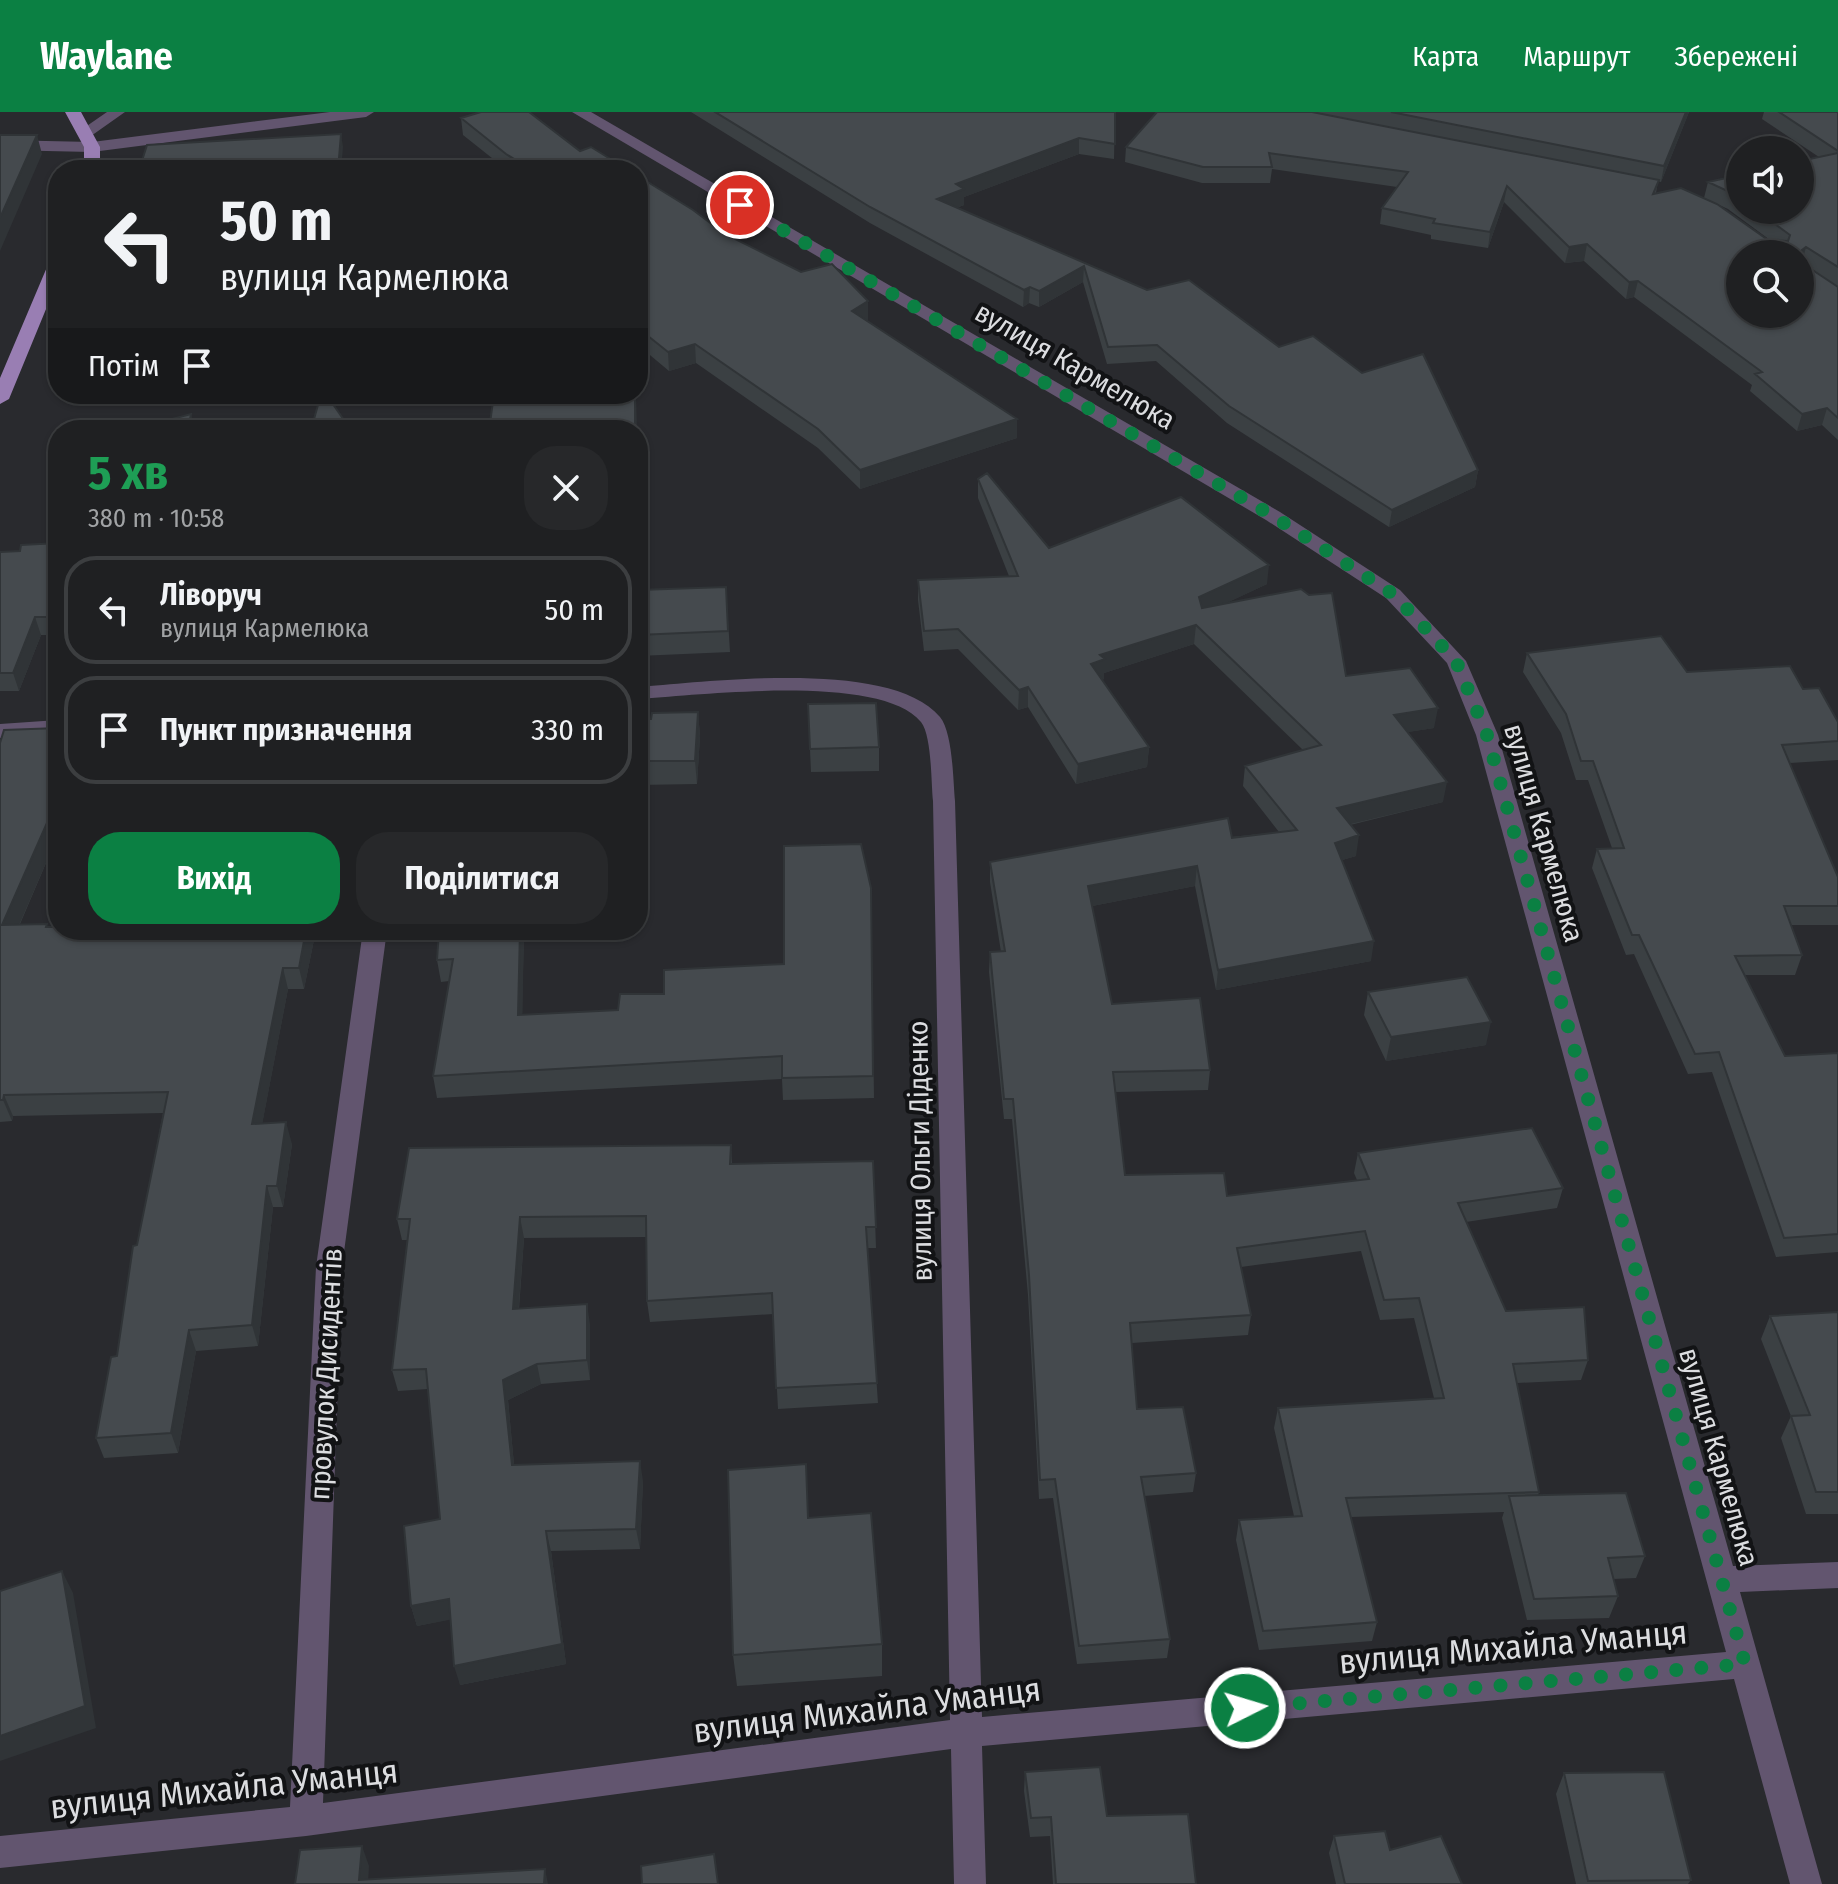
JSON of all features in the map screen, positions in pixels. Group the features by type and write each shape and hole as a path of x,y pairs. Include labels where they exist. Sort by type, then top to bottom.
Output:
{"main road":[{"path":"73,112 89,140 91,160"},
{"path":"0,399 48,284"}],"street":[{"path":"89,140 117,112"},
{"path":"0,145 89,140 366,112"},
{"name":"вулиця Кармелюка","path":"580,112 1273,516 1393,594 1456,661 1487,735 1806,1884"},
{"name":"вулиця Ольги Діденко","path":"648,692 793,684 866,689 908,698 933,722 944,801 970,1884"},
{"path":"0,731 48,728"},
{"name":"провулок Дисидентів","path":"306,1821 329,1267 374,940"},
{"path":"1722,1580 1838,1575"},
{"name":"вулиця Михайла Уманця","path":"0,1852 306,1821 964,1733 1745,1664"}],"building":[{"path":"481,112 529,112 580,151 591,147 612,160 516,160 461,118"},
{"path":"715,112 1115,112 1115,144 1079,138 956,184 964,189 937,199 1147,290 1189,280 1279,347 1313,336 1362,373 1423,354 1478,470 1392,510 1229,406 1157,345 1108,347 1084,266 1039,291 1030,287 1024,290 870,207"},
{"path":"1157,112 1312,112 1659,180 1653,194 1681,188 1726,210 1726,224 1745,224 1768,240 1726,240 1726,328 1814,328 1814,271 1838,287 1838,418 1827,408 1802,414 1755,374 1762,372 1638,281 1629,282 1587,244 1569,247 1507,186 1490,232 1433,223 1435,219 1382,208 1408,172 1269,153 1272,167 1203,167 1126,147"},
{"path":"1391,112 1686,112 1664,166"},
{"path":"1779,112 1838,112 1838,151"},
{"path":"341,134 339,160 142,160 147,145"},
{"path":"0,135 37,135 0,218"},
{"path":"1838,153 1838,267 1814,252 1814,240 1788,240 1790,235 1775,224 1814,224 1814,158"},
{"path":"1726,178 1726,190 1708,182"},
{"path":"648,182 725,234 801,272 832,264 868,301 852,311 1017,419 860,470 818,429 695,344 668,352 648,336"},
{"path":"318,404 333,404 344,420 314,420"},
{"path":"493,404 635,404 635,420 490,420"},
{"path":"191,414 190,420 168,420"},
{"path":"987,473 1049,548 1181,497 1269,565 1199,597 1202,608 1301,589 1309,595 1332,593 1346,676 1410,668 1438,708 1394,715 1447,782 1337,808 1359,835 1335,843 1374,941 1218,970 1197,866 1088,886 1112,1004 1200,998 1210,1070 1113,1072 1125,1175 1224,1173 1227,1196 1369,1179 1358,1153 1532,1128 1563,1188 1458,1203 1506,1311 1584,1307 1588,1360 1513,1364 1539,1492 1346,1498 1377,1622 1263,1631 1239,1520 1302,1516 1278,1408 1444,1398 1419,1298 1384,1300 1365,1231 1237,1248 1251,1315 1130,1323 1137,1409 1183,1407 1196,1473 1141,1477 1170,1639 1079,1646 1055,1479 1040,1480 1029,1275 1013,1099 1004,1099 990,952 1005,951 990,862 1228,818 1232,838 1297,830 1245,766 1321,745 1196,625 1100,655 1105,659 1091,664 1149,747 1078,764 1028,687 1019,690 958,629 924,631 918,580 1018,576 978,479"},
{"path":"48,544 48,617 35,617 13,673 0,673 0,552 20,551 21,545"},
{"path":"726,587 728,631 648,635 648,590"},
{"path":"1661,636 1687,672 1790,666 1803,689 1819,688 1838,722 1838,741 1782,745 1838,877 1838,906 1784,906 1802,955 1735,956 1785,1056 1838,1053 1838,1234 1784,1238 1719,1052 1695,1054 1639,935 1632,935 1597,849 1624,848 1593,761 1581,761 1566,714 1527,653"},
{"path":"876,703 879,747 810,749 808,704"},
{"path":"698,712 695,761 648,761 648,719 651,719 652,713"},
{"path":"48,728 48,821 2,925 47,924 48,940 304,940 299,968 283,968 252,1124 286,1122 277,1186 267,1186 252,1325 189,1330 171,1433 96,1438 111,1357 117,1356 133,1246 137,1245 168,1092 4,1095 0,1100 0,743 4,730"},
{"path":"861,844 871,888 873,1076 782,1078 782,1056 433,1076 453,959 437,960 438,940 520,940 518,1015 618,1010 620,994 664,994 664,970 784,964 784,846"},
{"path":"1467,977 1491,1022 1391,1037 1368,992"},
{"path":"731,1145 730,1164 873,1161 876,1227 866,1227 877,1383 776,1388 772,1293 647,1301 646,1216 520,1217 513,1309 587,1304 587,1360 537,1364 503,1380 512,1465 640,1461 636,1529 546,1531 562,1644 454,1666 449,1599 411,1606 404,1526 440,1519 426,1369 392,1370 410,1219 397,1219 409,1148"},
{"path":"1838,1312 1838,1492 1816,1492 1791,1416 1810,1415 1770,1316"},
{"path":"806,1464 808,1518 871,1513 882,1644 733,1655 728,1470"},
{"path":"1626,1493 1645,1556 1608,1558 1618,1596 1534,1599 1509,1496"},
{"path":"62,1571 85,1706 0,1736 0,1591"},
{"path":"1100,1767 1107,1816 1188,1814 1196,1884 1056,1884 1051,1817 1031,1818 1025,1772"},
{"path":"1664,1772 1691,1880 1588,1881 1564,1773"},
{"path":"1385,1831 1390,1850 1441,1836 1462,1884 1345,1884 1334,1836"},
{"path":"362,1846 359,1880 545,1869 544,1884 295,1884 300,1850"},
{"path":"714,1854 718,1884 642,1884 641,1866"}],"route":[{"path":"740,205 1273,516 1393,594 1456,661 1487,735 1745,1664 1245,1708"}]}
